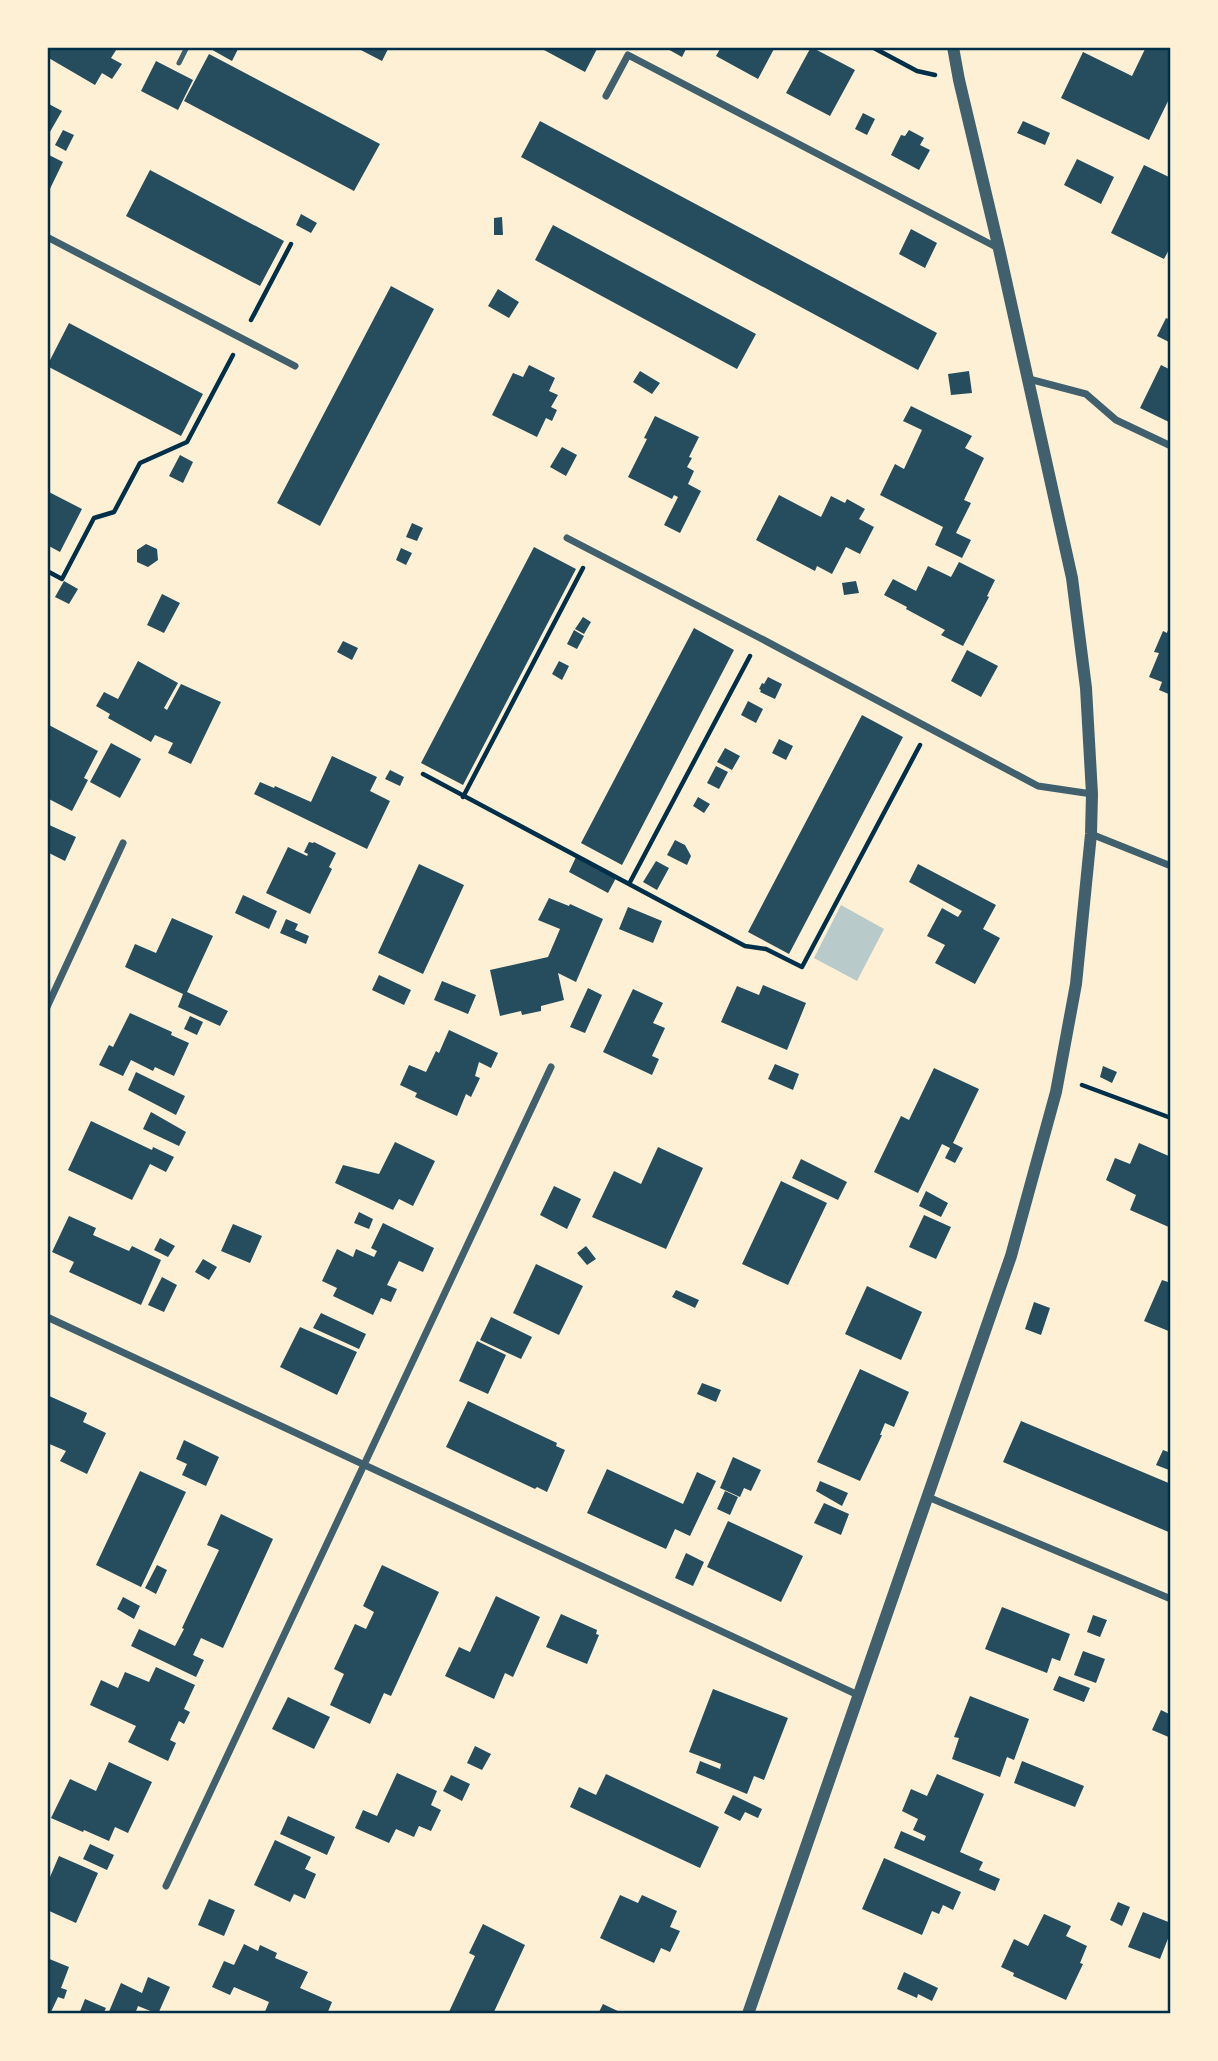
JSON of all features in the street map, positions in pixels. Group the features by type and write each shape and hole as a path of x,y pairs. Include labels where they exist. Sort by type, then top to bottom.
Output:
{"street":[{"path":"748,2014 1011,1256 1058,1076 1076,984 1093,794 1086,688 1072,578 953,47"},
{"path":"606,96 628,55 999,248"},
{"path":"47,237 295,366"},
{"path":"1029,380 1086,394 1116,419 1171,446"},
{"path":"567,538 1038,786 1093,794"},
{"path":"1091,834 1171,866"},
{"path":"47,1007 123,843"},
{"path":"166,1886 551,1067"},
{"path":"47,1317 859,1695"},
{"path":"928,1497 1171,1599"}],"lane":[{"path":"179,63 187,47"}],"path":[{"path":"872,47 917,71 959,80"},
{"path":"47,571 62,579 94,519 114,512 139,463 187,442 291,244"},
{"path":"463,797 592,550"},
{"path":"629,884 760,638"},
{"path":"422,774 745,946 766,949 802,967 929,728"},
{"path":"1058,1076 1171,1118"}],"shaded area":[{"path":"841,905 884,929 857,981 814,958"}],"building":[{"path":"48,47 118,47 111,58 122,64 112,79 102,73 95,85 47,57"},
{"path":"207,47 239,47 232,61"},
{"path":"355,47 389,47 382,61"},
{"path":"546,47 598,47 585,72 544,50"},
{"path":"664,47 687,47 682,57"},
{"path":"721,47 775,47 758,79 716,56"},
{"path":"811,47 855,70 830,116 786,93"},
{"path":"1146,47 1165,47 1171,50 1171,95 1149,140 1061,98 1083,52 1132,76"},
{"path":"209,54 380,144 354,191 184,101"},
{"path":"156,61 193,80 178,110 141,91"},
{"path":"47,103 62,111 47,137"},
{"path":"863,113 875,119 867,135 855,129"},
{"path":"540,121 937,333 918,370 521,157"},
{"path":"1023,121 1050,133 1045,145 1017,133"},
{"path":"63,130 74,135 66,151 55,145"},
{"path":"909,130 924,138 920,145 930,150 919,170 891,155 901,135 905,136"},
{"path":"47,154 63,162 47,195"},
{"path":"1077,159 1114,177 1101,204 1064,185"},
{"path":"1144,165 1171,178 1171,246 1164,259 1111,233"},
{"path":"150,170 284,241 260,286 126,216"},
{"path":"301,214 317,223 311,233 296,225"},
{"path":"502,217 503,235 494,235 494,218"},
{"path":"553,225 756,334 737,369 535,260"},
{"path":"911,229 937,243 925,268 899,254"},
{"path":"391,286 434,309 320,526 277,503"},
{"path":"498,289 519,302 509,318 488,306"},
{"path":"1166,318 1171,320 1171,343 1157,336"},
{"path":"69,323 203,394 181,436 47,366"},
{"path":"529,365 555,378 549,391 558,395 551,407 557,410 552,421 546,418 537,437 492,415 513,373 523,377"},
{"path":"1161,365 1171,370 1171,423 1140,408"},
{"path":"640,371 660,383 652,394 633,382"},
{"path":"969,371 972,393 951,395 948,374"},
{"path":"911,406 972,436 965,448 984,458 964,500 971,503 956,533 971,540 962,558 935,545 943,527 880,495 895,464 904,469 922,430 903,421"},
{"path":"655,416 699,437 687,467 694,471 688,484 701,491 680,533 664,525 678,497 674,495 672,499 628,477"},
{"path":"562,447 577,455 566,476 550,467"},
{"path":"180,455 193,462 183,483 169,476"},
{"path":"47,491 82,509 60,552 47,545"},
{"path":"779,495 821,517 831,496 845,503 847,499 865,509 859,519 874,527 860,554 846,547 832,574 817,566 815,571 756,540"},
{"path":"412,523 423,528 417,541 406,537"},
{"path":"146,544 157,549 158,560 148,567 137,562 137,550"},
{"path":"534,547 576,569 463,785 421,763"},
{"path":"401,548 412,553 406,565 396,560"},
{"path":"959,562 995,580 963,646 941,635 945,630 884,595 893,579 916,591 928,566 951,577"},
{"path":"64,581 78,589 69,604 55,597"},
{"path":"856,581 859,593 844,595 842,583"},
{"path":"162,594 180,603 164,633 147,625"},
{"path":"583,617 591,622 584,634 575,629"},
{"path":"694,628 734,650 622,865 581,843"},
{"path":"574,630 584,636 577,649 567,644"},
{"path":"1168,630 1171,631 1171,695 1159,690 1162,682 1149,677 1159,653 1154,652 1163,631 1167,633"},
{"path":"343,641 358,648 352,660 337,652"},
{"path":"967,650 998,666 981,697 951,681"},
{"path":"138,661 178,683 164,708 167,710 181,684 221,702 191,764 168,753 173,743 155,735 151,742 108,718 110,714 96,706 104,692 118,699"},
{"path":"559,661 569,666 562,680 552,674"},
{"path":"768,677 782,684 775,699 759,689"},
{"path":"748,701 763,709 756,723 741,715"},
{"path":"862,715 903,737 789,954 748,932"},
{"path":"47,724 98,751 84,778 88,780 72,811 47,798"},
{"path":"779,739 793,746 786,760 772,753"},
{"path":"111,743 141,759 120,798 90,782"},
{"path":"725,748 740,756 732,770 717,762"},
{"path":"332,756 377,777 370,791 390,801 367,849 254,794 260,782 311,802"},
{"path":"716,766 728,772 719,789 707,783"},
{"path":"390,770 404,777 400,786 385,779"},
{"path":"698,797 710,804 704,813 693,806"},
{"path":"47,824 76,837 65,861 47,852"},
{"path":"675,840 685,845 691,856 687,865 667,855"},
{"path":"309,842 336,853 329,867 332,869 310,914 266,893 288,847 307,856 304,852"},
{"path":"576,857 616,878 608,893 569,872"},
{"path":"656,861 669,868 657,890 643,882"},
{"path":"419,864 464,885 423,974 378,953"},
{"path":"918,864 996,905 983,929 1000,938 975,984 935,963 945,945 927,936 942,908 958,917 962,911 909,882"},
{"path":"243,895 277,911 269,929 235,913"},
{"path":"549,898 603,919 576,982 558,973 564,1000 541,1006 541,1011 522,1015 521,1011 500,1016 490,970 548,957 560,929 538,920"},
{"path":"628,907 662,921 653,943 619,929"},
{"path":"172,918 213,936 187,992 228,1011 220,1026 178,1007 183,994 125,967 135,944 156,953"},
{"path":"286,919 298,924 295,930 309,936 306,944 280,933"},
{"path":"379,975 411,990 404,1005 372,990"},
{"path":"442,981 476,995 468,1014 434,1000"},
{"path":"763,985 806,1003 787,1050 721,1022 737,986 759,995"},
{"path":"588,988 602,995 585,1033 570,1027"},
{"path":"633,989 663,1003 653,1023 665,1028 652,1056 659,1059 652,1075 603,1052"},
{"path":"130,1013 172,1032 171,1035 189,1043 174,1076 155,1067 153,1071 131,1060 123,1076 99,1065 109,1045 113,1047"},
{"path":"190,1016 203,1022 197,1035 184,1029"},
{"path":"449,1030 498,1053 491,1068 479,1062 475,1076 480,1078 471,1097 466,1094 457,1116 415,1097 417,1093 400,1085 409,1065 426,1072 436,1051 439,1053"},
{"path":"775,1064 799,1074 793,1090 768,1079"},
{"path":"1103,1066 1117,1072 1112,1083 1100,1077"},
{"path":"934,1068 979,1089 953,1143 963,1148 955,1163 945,1158 950,1148 942,1144 918,1193 874,1172 901,1116 909,1120"},
{"path":"136,1072 185,1096 176,1115 128,1090"},
{"path":"151,1112 186,1132 179,1146 143,1129"},
{"path":"91,1121 152,1150 153,1147 174,1157 166,1172 150,1164 132,1200 68,1170"},
{"path":"395,1142 435,1161 413,1206 399,1199 393,1210 335,1183 343,1165 379,1174"},
{"path":"1139,1143 1171,1157 1171,1228 1130,1210 1136,1195 1106,1180 1115,1158 1130,1164"},
{"path":"658,1147 703,1168 666,1249 592,1217 614,1171 641,1184"},
{"path":"801,1159 847,1182 838,1200 792,1178"},
{"path":"781,1181 827,1203 788,1285 742,1264"},
{"path":"554,1186 581,1199 567,1229 540,1215"},
{"path":"926,1191 948,1203 941,1217 919,1206"},
{"path":"359,1212 373,1219 369,1229 354,1223"},
{"path":"924,1215 951,1227 936,1259 909,1247"},
{"path":"69,1216 96,1228 93,1235 129,1251 132,1246 161,1260 141,1305 69,1272 74,1262 52,1252"},
{"path":"383,1223 434,1248 423,1272 399,1261 387,1285 397,1289 391,1302 381,1298 373,1315 333,1296 337,1288 322,1281 337,1249 353,1257 356,1249 374,1257 377,1251 371,1248"},
{"path":"233,1224 262,1236 250,1263 221,1251"},
{"path":"160,1238 175,1246 168,1257 154,1250"},
{"path":"586,1246 596,1259 587,1265 577,1253"},
{"path":"203,1259 217,1267 209,1280 195,1272"},
{"path":"536,1264 583,1286 559,1335 513,1313"},
{"path":"162,1277 177,1285 164,1312 148,1305"},
{"path":"1162,1280 1171,1283 1171,1332 1144,1321"},
{"path":"867,1286 922,1312 901,1360 845,1334"},
{"path":"676,1290 699,1300 695,1308 672,1297"},
{"path":"1034,1302 1050,1308 1041,1335 1025,1329"},
{"path":"321,1313 366,1334 359,1349 313,1328"},
{"path":"491,1317 532,1337 521,1359 480,1340"},
{"path":"300,1327 357,1352 337,1395 280,1367"},
{"path":"477,1341 506,1355 488,1394 459,1381"},
{"path":"860,1369 909,1392 894,1427 885,1423 860,1481 817,1462"},
{"path":"702,1383 721,1390 716,1402 697,1394"},
{"path":"47,1395 87,1413 83,1422 106,1433 87,1474 60,1461 66,1451 47,1443"},
{"path":"468,1401 557,1443 556,1446 565,1450 547,1492 537,1487 535,1489 446,1447"},
{"path":"1021,1421 1171,1484 1171,1533 1003,1462"},
{"path":"184,1440 219,1457 206,1486 182,1475 187,1464 176,1459"},
{"path":"1163,1450 1171,1453 1169,1470 1156,1465"},
{"path":"733,1457 761,1470 751,1491 744,1488 740,1497 720,1488"},
{"path":"607,1469 683,1504 697,1472 716,1481 690,1536 675,1529 666,1549 587,1513"},
{"path":"140,1471 186,1492 141,1587 96,1565"},
{"path":"820,1481 848,1493 842,1506 816,1491"},
{"path":"725,1491 738,1497 730,1515 717,1509"},
{"path":"824,1503 849,1514 841,1535 814,1523"},
{"path":"221,1514 273,1539 223,1648 201,1638 193,1655 204,1660 196,1677 131,1646 139,1629 175,1646 219,1550 207,1545"},
{"path":"728,1521 803,1556 781,1602 707,1567"},
{"path":"686,1553 704,1562 693,1586 675,1578"},
{"path":"157,1565 167,1570 156,1594 145,1588"},
{"path":"382,1565 439,1592 391,1696 384,1693 370,1724 330,1705 344,1674 334,1669 355,1624 366,1629 374,1612 363,1606"},
{"path":"496,1596 540,1617 513,1677 505,1673 494,1699 445,1676 459,1647 470,1652"},
{"path":"123,1597 140,1606 134,1619 117,1609"},
{"path":"1002,1607 1070,1634 1060,1661 1052,1658 1047,1673 985,1649"},
{"path":"561,1614 597,1630 596,1634 599,1635 587,1664 546,1647"},
{"path":"1093,1615 1107,1620 1100,1637 1087,1632"},
{"path":"1083,1651 1105,1659 1096,1683 1074,1675"},
{"path":"156,1667 195,1685 184,1709 190,1712 184,1724 179,1721 170,1740 176,1743 168,1761 128,1742 136,1726 90,1705 101,1680 118,1688 125,1672 149,1682"},
{"path":"1059,1676 1090,1688 1084,1702 1053,1690"},
{"path":"713,1689 788,1718 764,1780 754,1776 747,1794 696,1773 700,1761 720,1769 721,1764 689,1752"},
{"path":"970,1696 1029,1719 1014,1760 1007,1757 1000,1777 952,1759 959,1738 954,1737"},
{"path":"288,1697 330,1717 314,1749 272,1729"},
{"path":"1161,1710 1171,1715 1171,1738 1152,1730"},
{"path":"475,1746 491,1754 482,1770 467,1763"},
{"path":"1022,1761 1084,1786 1075,1807 1014,1783"},
{"path":"109,1762 152,1782 128,1833 115,1827 109,1841 51,1818 70,1779 96,1791"},
{"path":"397,1773 437,1791 431,1805 441,1810 431,1831 419,1826 414,1837 396,1829 389,1843 355,1828 363,1810 377,1816"},
{"path":"606,1774 719,1827 700,1868 570,1807 579,1787 596,1795"},
{"path":"937,1774 984,1794 960,1852 983,1862 979,1870 1000,1879 995,1891 894,1848 901,1831 924,1841 926,1836 913,1830 918,1819 902,1811 911,1789 927,1796"},
{"path":"451,1775 470,1784 462,1801 443,1791"},
{"path":"733,1795 762,1809 758,1818 745,1812 740,1821 724,1813"},
{"path":"288,1816 335,1837 327,1855 280,1834"},
{"path":"275,1840 311,1857 305,1869 316,1874 305,1899 294,1894 290,1902 254,1885"},
{"path":"90,1844 114,1855 107,1870 83,1859"},
{"path":"59,1856 98,1873 76,1923 47,1910 47,1876 50,1877"},
{"path":"884,1858 961,1892 953,1910 943,1905 939,1914 932,1911 922,1935 862,1909"},
{"path":"620,1895 638,1903 642,1895 677,1911 670,1927 680,1931 670,1952 661,1948 654,1963 600,1938"},
{"path":"209,1899 235,1910 224,1936 198,1925"},
{"path":"1118,1902 1130,1907 1122,1926 1110,1920"},
{"path":"1143,1912 1171,1923 1171,1931 1160,1959 1128,1947"},
{"path":"1044,1914 1071,1926 1066,1936 1087,1946 1080,1963 1083,1964 1066,2000 1013,1976 1014,1973 1001,1967 1014,1939 1028,1946"},
{"path":"483,1924 525,1945 493,2014 448,2014 475,1956 469,1953"},
{"path":"244,1944 258,1951 260,1945 277,1953 275,1958 308,1972 300,1988 332,2002 327,2014 264,2014 269,2002 234,1987 230,1995 212,1987 224,1961 234,1965"},
{"path":"47,1958 69,1967 61,1988 67,1990 64,1999 58,1997 50,2014 47,2014"},
{"path":"904,1972 938,1988 932,2001 897,1989"},
{"path":"148,1977 170,1987 158,2014 138,2006 135,2014 108,2014 121,1983 142,1993"},
{"path":"85,1999 106,2008 103,2014 79,2014"},
{"path":"603,2004 624,2014 598,2014"}]}
